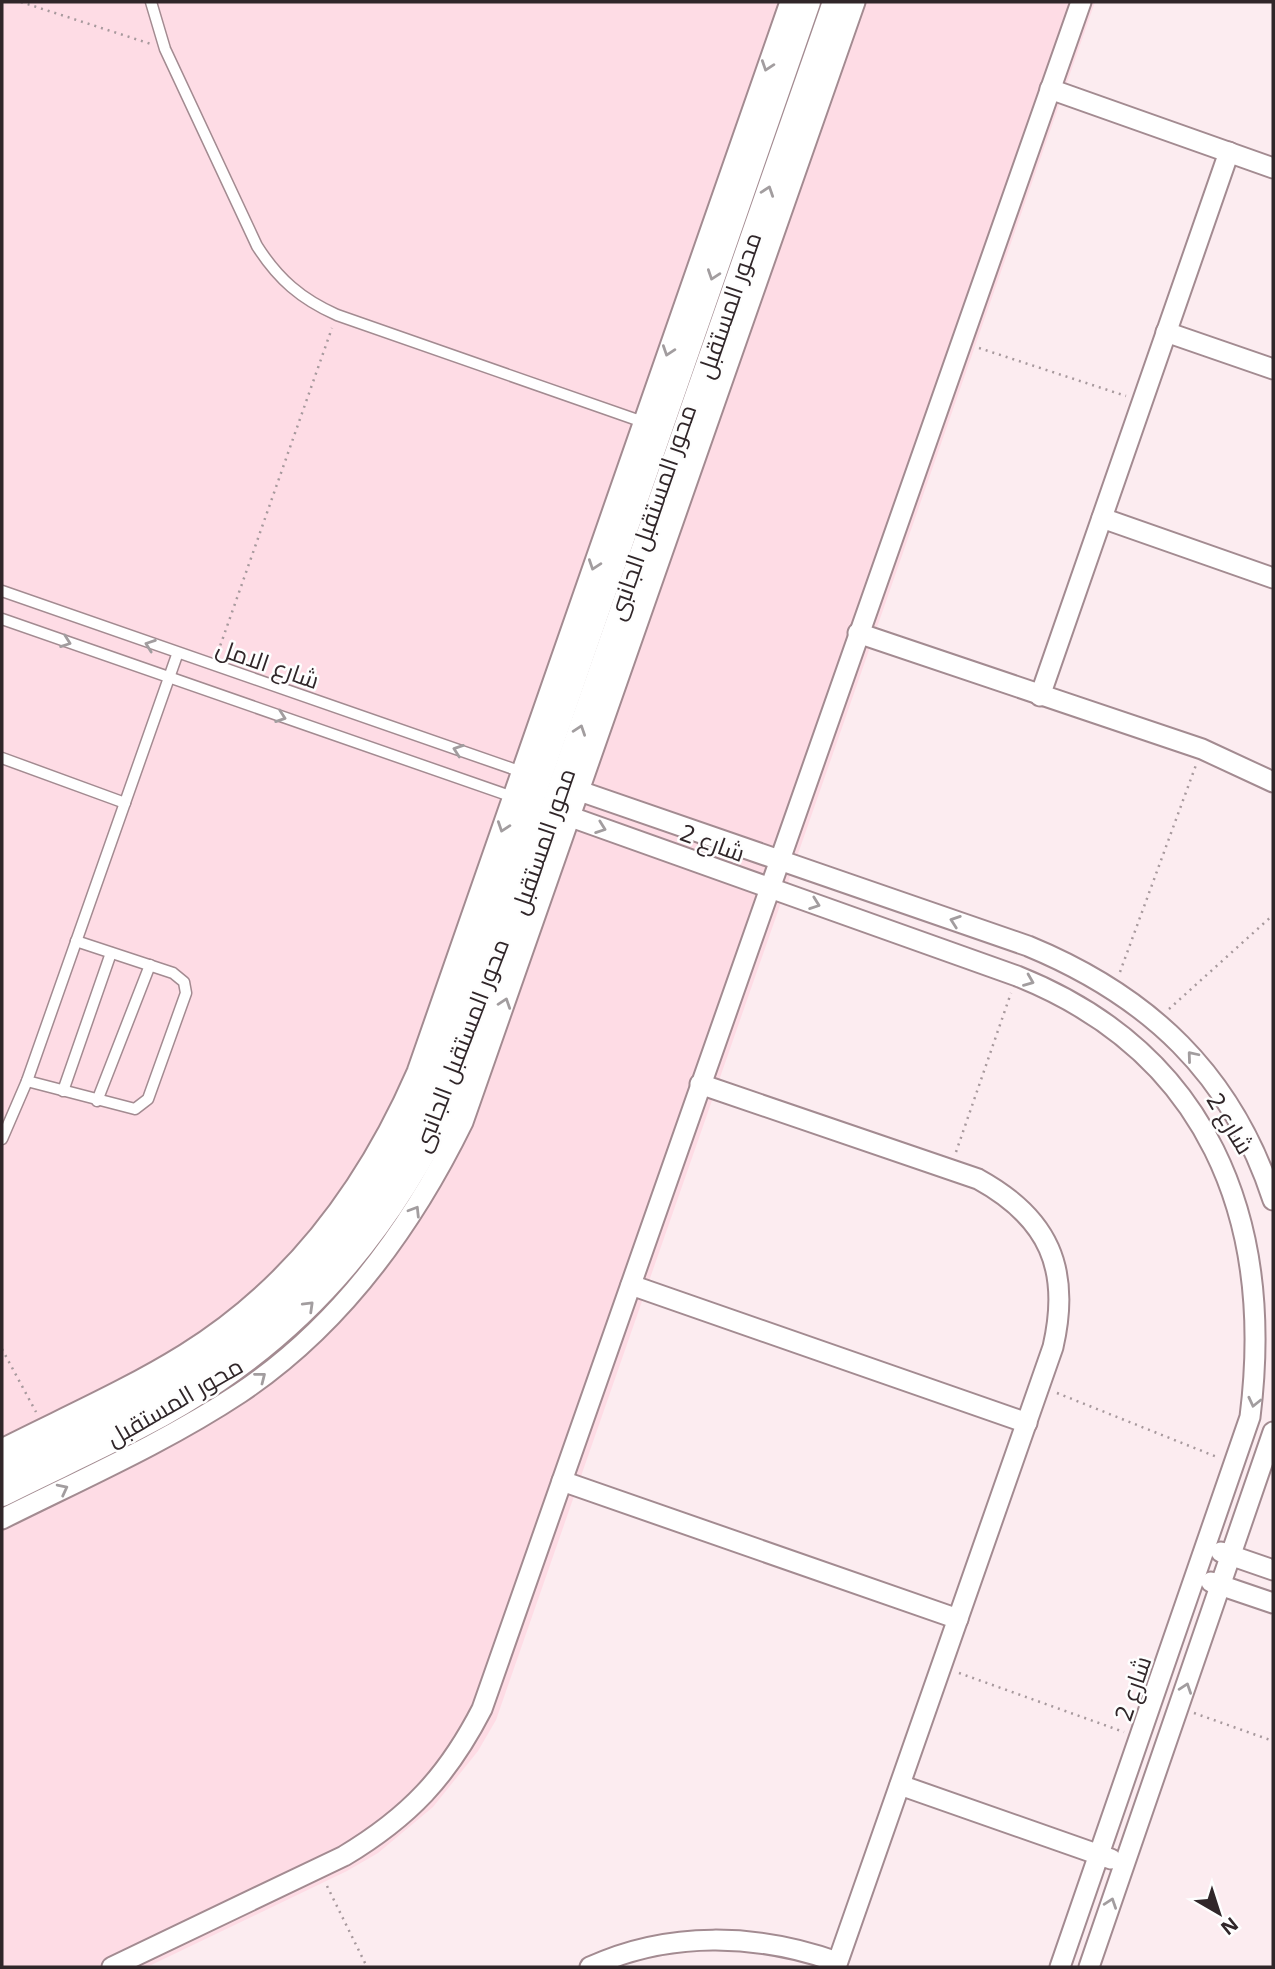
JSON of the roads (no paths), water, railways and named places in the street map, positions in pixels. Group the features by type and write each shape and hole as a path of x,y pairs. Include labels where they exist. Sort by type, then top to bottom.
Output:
{"street":[{"name":"محور المستقبل الجانبى","path":"652,425 790,2"},
{"name":"محور المستقبل","path":"2,1471 174,1383 216,1355 292,1291 358,1215 412,1130 433,1084 521,799 652,425 808,2"},
{"name":"محور المستقبل","path":"2,1494 176,1406 216,1381 291,1324 356,1256 410,1179 453,1095 561,813 835,2"},
{"name":"محور المستقبل الجانبى","path":"570,788 855,2"},
{"path":"113,1967 318,1868 380,1834 412,1809 440,1779 463,1746 482,1709 1081,2"},
{"path":"1050,89 1273,167"},
{"path":"1040,696 1229,152"},
{"path":"1166,332 1273,369"},
{"path":"1102,518 1273,578"},
{"path":"858,633 1202,749 1273,782"},
{"name":"شارع 2","path":"530,774 1028,946 1072,965 1114,989 1156,1020 1201,1066 1231,1107 1250,1140 1273,1200"},
{"name":"محور المستقبل الجانبى","path":"2,1449 163,1366 230,1323 307,1251 341,1211 396,1121 521,799"},
{"name":"شارع 2","path":"521,799 1017,976 1088,1009 1150,1056 1201,1116 1238,1185 1259,1261 1263,1339 1259,1378 1236,1464 1060,1967"},
{"name":"محور المستقبل الجانبى","path":"2,1519 192,1423 242,1391 289,1356 332,1315 371,1272 431,1185 463,1122 561,813"},
{"path":"590,1967 639,1950 705,1940 773,1944 836,1965 1040,1386 1061,1314 1060,1280 1050,1248 1032,1219 1007,1195 978,1179 700,1084"},
{"path":"631,1284 1027,1423"},
{"name":"شارع 2","path":"1089,1967 1273,1432"},
{"path":"562,1481 958,1619"},
{"path":"1207,1547 1273,1570"},
{"path":"1197,1577 1273,1603"},
{"path":"900,1785 1125,1864"}],"lane":[{"path":"151,2 165,49 257,246 271,269 290,288 312,304 337,315 652,425"},
{"name":"شارع الامل","path":"2,591 177,655 530,774"},
{"name":"شارع الامل","path":"2,619 521,799"},
{"path":"2,1139 27,1081 177,655"},
{"path":"2,758 125,803"},
{"path":"27,1081 135,1109 148,1099 186,993 180,977 76,941"},
{"path":"63,1091 111,953"},
{"path":"97,1101 149,965"}]}
